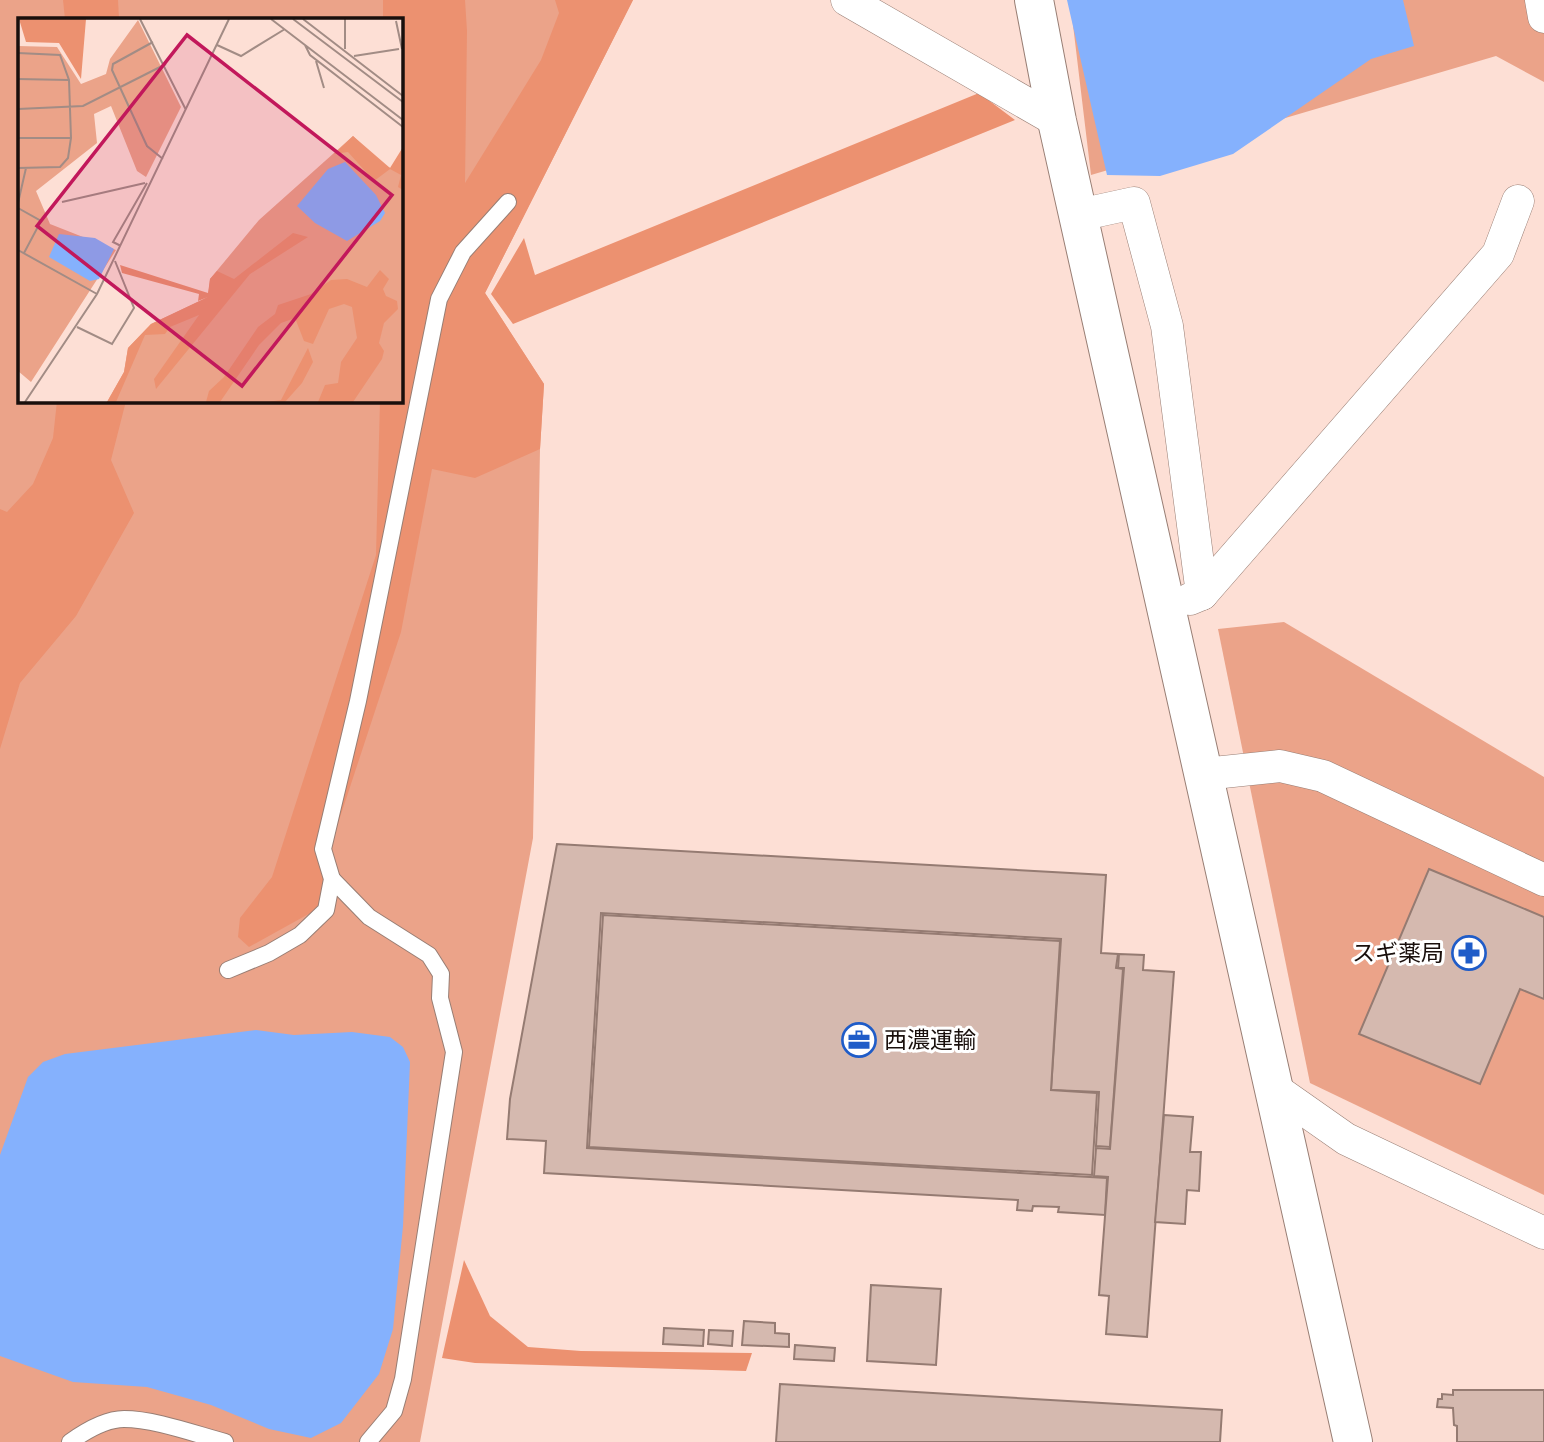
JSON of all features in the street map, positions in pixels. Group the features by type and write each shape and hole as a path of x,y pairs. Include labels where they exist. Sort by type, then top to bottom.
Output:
{"street":[{"path":"847,0 1057,121"},
{"path":"1034,0 1057,121 1353,1442"},
{"path":"1541,0 1544,17"},
{"path":"1167,610 1202,594 1497,254 1518,201"},
{"path":"1079,215 1134,203 1167,326 1202,594"},
{"path":"1203,774 1280,766 1323,776 1544,880"},
{"path":"1272,1087 1346,1139 1542,1227"}],"lane":[{"path":"228,970 269,953 300,935 327,910 332,880 323,849 358,701 439,299 463,251 508,202"},
{"path":"332,880 369,917 429,956 440,974 440,998 454,1052 403,1378 394,1411 368,1442"},
{"path":"70,1442 88,1430 122,1419 165,1426 225,1442"}],"shaded area":[{"path":"0,0 633,0 485,293 544,384 540,449 533,838 420,1442 0,1442"},
{"path":"63,0 118,0 119,18 65,18"},
{"path":"383,0 465,0 465,183 541,60 559,13 555,0 633,0 485,293 544,384 540,449 475,478 432,469 401,632 326,860 323,906 249,947 238,937 240,918 272,877 376,555 380,402 402,402 402,18 383,18"},
{"path":"1070,0 1544,0 1544,82 1496,56 1091,175"},
{"path":"979,93 1015,120 513,324 491,294 524,238 535,275"},
{"path":"57,402 126,402 111,460 134,513 76,616 20,683 0,749 0,509 7,512 33,484 53,438"},
{"path":"1284,622 1544,777 1544,1195 1310,1083 1218,629"},
{"path":"464,1260 490,1316 528,1347 581,1351 752,1353 746,1371 475,1363 442,1358"}],"water":[{"path":"1067,0 1403,0 1414,46 1371,59 1233,154 1160,176 1107,175"},
{"path":"256,1030 294,1035 352,1032 390,1037 403,1047 410,1062 403,1226 393,1329 379,1374 341,1423 311,1438 269,1429 211,1405 147,1387 73,1382 0,1356 0,1155 28,1077 43,1062 65,1054"}],"building":[{"path":"557,844 1106,875 1101,953 1118,954 1116,968 1123,969 1110,1147 1096,1146 1099,1092 1051,1090 1061,939 601,913 587,1148 1107,1178 1105,1215 1058,1212 1059,1207 1033,1206 1032,1211 1017,1210 1018,1200 544,1173 546,1141 507,1139 510,1099"},
{"name":"スギ薬局","path":"1429,869 1544,917 1544,999 1520,989 1480,1084 1359,1034"},
{"path":"603,915 1060,941 1051,1090 1097,1093 1092,1175 589,1147"},
{"path":"1119,954 1144,955 1143,970 1174,972 1147,1337 1106,1334 1109,1296 1099,1295 1108,1177 1094,1176 1096,1148 1110,1149 1124,968 1118,968"},
{"path":"1164,1115 1193,1117 1190,1152 1201,1152 1199,1191 1187,1190 1185,1224 1155,1222"},
{"path":"871,1285 941,1289 936,1365 867,1361"},
{"path":"744,1321 775,1323 775,1333 789,1334 789,1347 742,1345"},
{"path":"664,1328 704,1330 703,1346 663,1344"},
{"path":"709,1330 733,1331 732,1346 708,1344"},
{"path":"795,1345 835,1348 834,1361 794,1359"},
{"path":"780,1384 1222,1410 1220,1442 776,1442"},
{"path":"1453,1390 1544,1390 1544,1442 1457,1442 1453,1408 1437,1407 1442,1394 1453,1395"}],"place":[{"name":"スギ薬局","path":"1469,953"},
{"name":"西濃運輸","path":"859,1040"}]}
